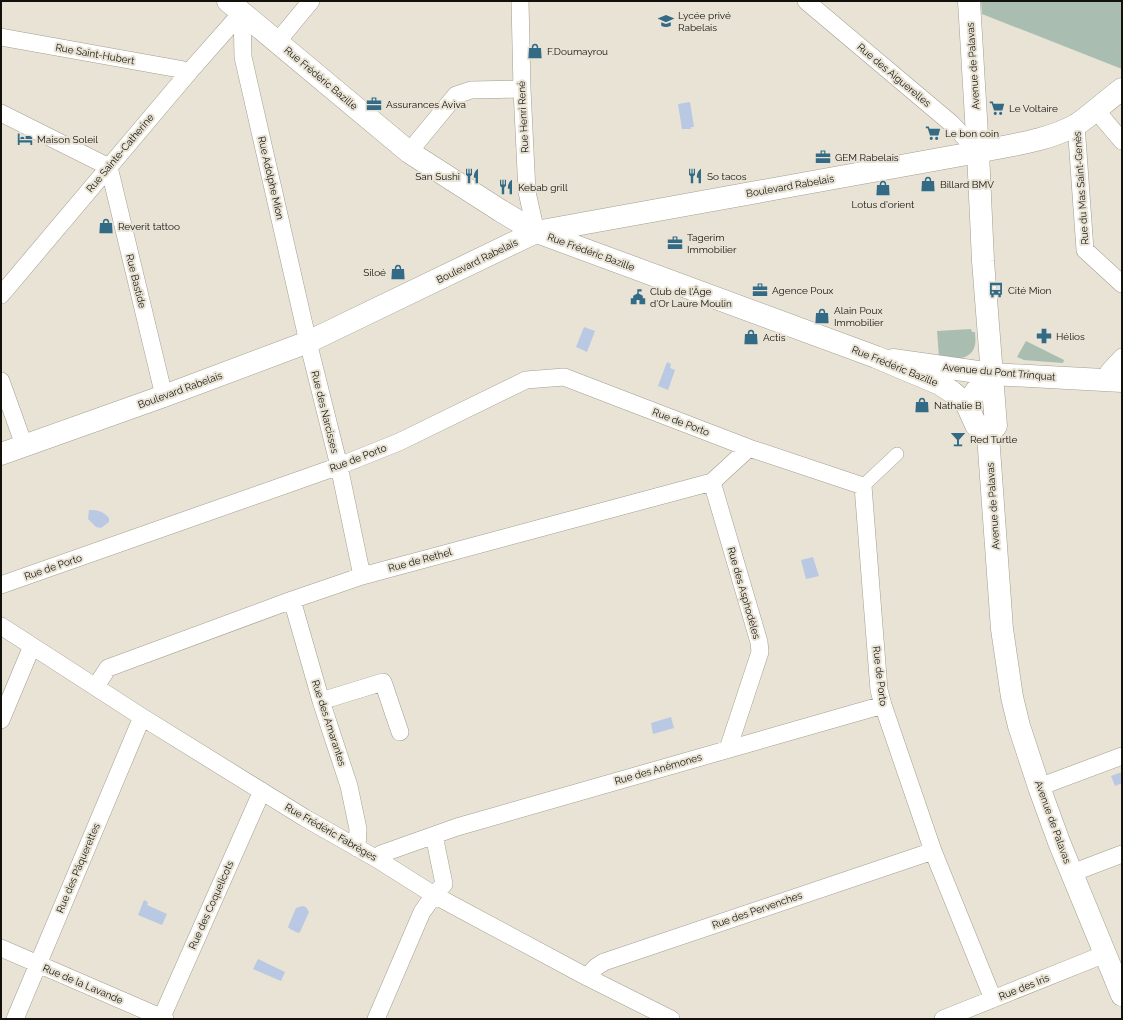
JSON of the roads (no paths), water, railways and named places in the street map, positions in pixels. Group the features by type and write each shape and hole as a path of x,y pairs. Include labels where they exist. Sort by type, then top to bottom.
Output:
{"main road":[{"name":"Avenue de Palavas","path":"968,1 978,152 983,261 995,399 996,426 988,435 1003,636 1012,697 1019,726 1040,787 1072,873 1122,995"},
{"name":"Rue Frédéric Bazille","path":"235,7 409,152 536,232 876,358 940,384 967,405 976,425 988,435"},
{"name":"Boulevard Rabelais","path":"1,454 164,396 308,342 536,232 978,152 1039,139 1062,131 1076,124 1122,89"},
{"name":"Avenue du Pont Trinquat","path":"876,358 992,374 1114,381"},
{"path":"967,405 976,391 992,374"}],"street":[{"path":"277,42 311,1"},
{"name":"Rue Henri René","path":"520,1 522,89 527,192 536,232"},
{"name":"Rue des Aiguerelles","path":"806,1 952,124 978,152"},
{"name":"Rue Sainte-Catherine","path":"1,295 190,71 235,7"},
{"name":"Rue Adolphe Mion","path":"235,7 243,57 308,342"},
{"name":"Rue Saint-Hubert","path":"1,37 190,71"},
{"path":"409,152 456,95 471,90 522,89"},
{"path":"1095,109 1116,123 1122,141"},
{"path":"1,113 108,167"},
{"name":"Rue du Mas Saint-Genès","path":"1076,124 1085,250 1122,284"},
{"name":"Rue Bastide","path":"108,167 164,396"},
{"name":"Rue des Narcisses","path":"308,342 339,466 362,576"},
{"path":"1114,381 1109,371 1122,357"},
{"name":"Rue de Porto","path":"1,585 339,466 399,442 526,380 564,377 749,448 863,486 879,690 933,851 994,999"},
{"path":"1,381 24,446"},
{"name":"Rue de Rethel","path":"96,686 108,668 292,600 362,576 712,482 749,448"},
{"path":"863,486 897,454"},
{"name":"Rue des Asphodèles","path":"712,482 759,642 760,652 728,749"},
{"name":"Rue des Amarantes","path":"292,600 321,701 349,786 358,829 357,848"},
{"name":"Rue Frédéric Fabrèges","path":"1,626 305,818 377,859 434,895 586,977 671,1019"},
{"path":"1,720 32,646"},
{"path":"321,701 383,682 400,732"},
{"name":"Rue des Anémones","path":"377,859 381,854 457,826 883,705"},
{"name":"Rue des Pâquerettes","path":"15,1019 142,716"},
{"path":"1040,787 1122,756"},
{"name":"Rue des Coquelicots","path":"162,1018 262,791"},
{"path":"376,1019 422,912 444,884 434,835"},
{"name":"Rue des Pervenches","path":"586,977 596,966 604,962 933,851"},
{"path":"1072,873 1122,854"},
{"name":"Rue de la Lavande","path":"1,948 162,1018"},
{"name":"Rue des Iris","path":"943,1019 1105,954"}],"water":[{"path":"690,102 694,127 691,127 691,129 682,129 678,104"},
{"path":"584,327 595,331 587,352 576,347"},
{"path":"667,362 671,364 670,368 675,370 668,390 658,386"},
{"path":"89,510 102,512 109,518 109,522 101,528 96,527 88,519"},
{"path":"813,557 819,576 806,579 801,560"},
{"path":"671,717 674,728 653,734 651,723"},
{"path":"1122,772 1122,783 1115,786 1111,776"},
{"path":"144,900 148,902 147,905 167,914 162,925 138,915"},
{"path":"302,906 306,907 309,912 300,932 298,933 288,927 296,908"},
{"path":"258,959 285,972 281,981 253,969"}],"place":[{"name":"Lycée privé Rabelais","path":"666,21"},
{"name":"F.Doumayrou","path":"535,51"},
{"name":"Assurances Aviva","path":"374,104"},
{"name":"Le Voltaire","path":"997,108"},
{"name":"Le bon coin","path":"933,133"},
{"name":"Maison Soleil","path":"25,139"},
{"name":"GEM Rabelais","path":"823,157"},
{"name":"San Sushi","path":"472,176"},
{"name":"So tacos","path":"695,176"},
{"name":"Billard BMV","path":"928,184"},
{"name":"Kebab grill","path":"506,187"},
{"name":"Lotus d'orient","path":"883,188"},
{"name":"Reverit tattoo","path":"106,226"},
{"name":"Tagerim Immobilier","path":"675,243"},
{"name":"Siloé","path":"398,272"},
{"name":"Agence Poux","path":"760,290"},
{"name":"Cité Mion","path":"996,290"},
{"name":"Club de l'Âge d'Or Laure Moulin","path":"638,297"},
{"name":"Alain Poux Immobilier","path":"822,316"},
{"name":"Hélios","path":"1044,336"},
{"name":"Actis","path":"751,337"},
{"name":"Nathalie B","path":"922,405"},
{"name":"Red Turtle","path":"958,439"}]}
